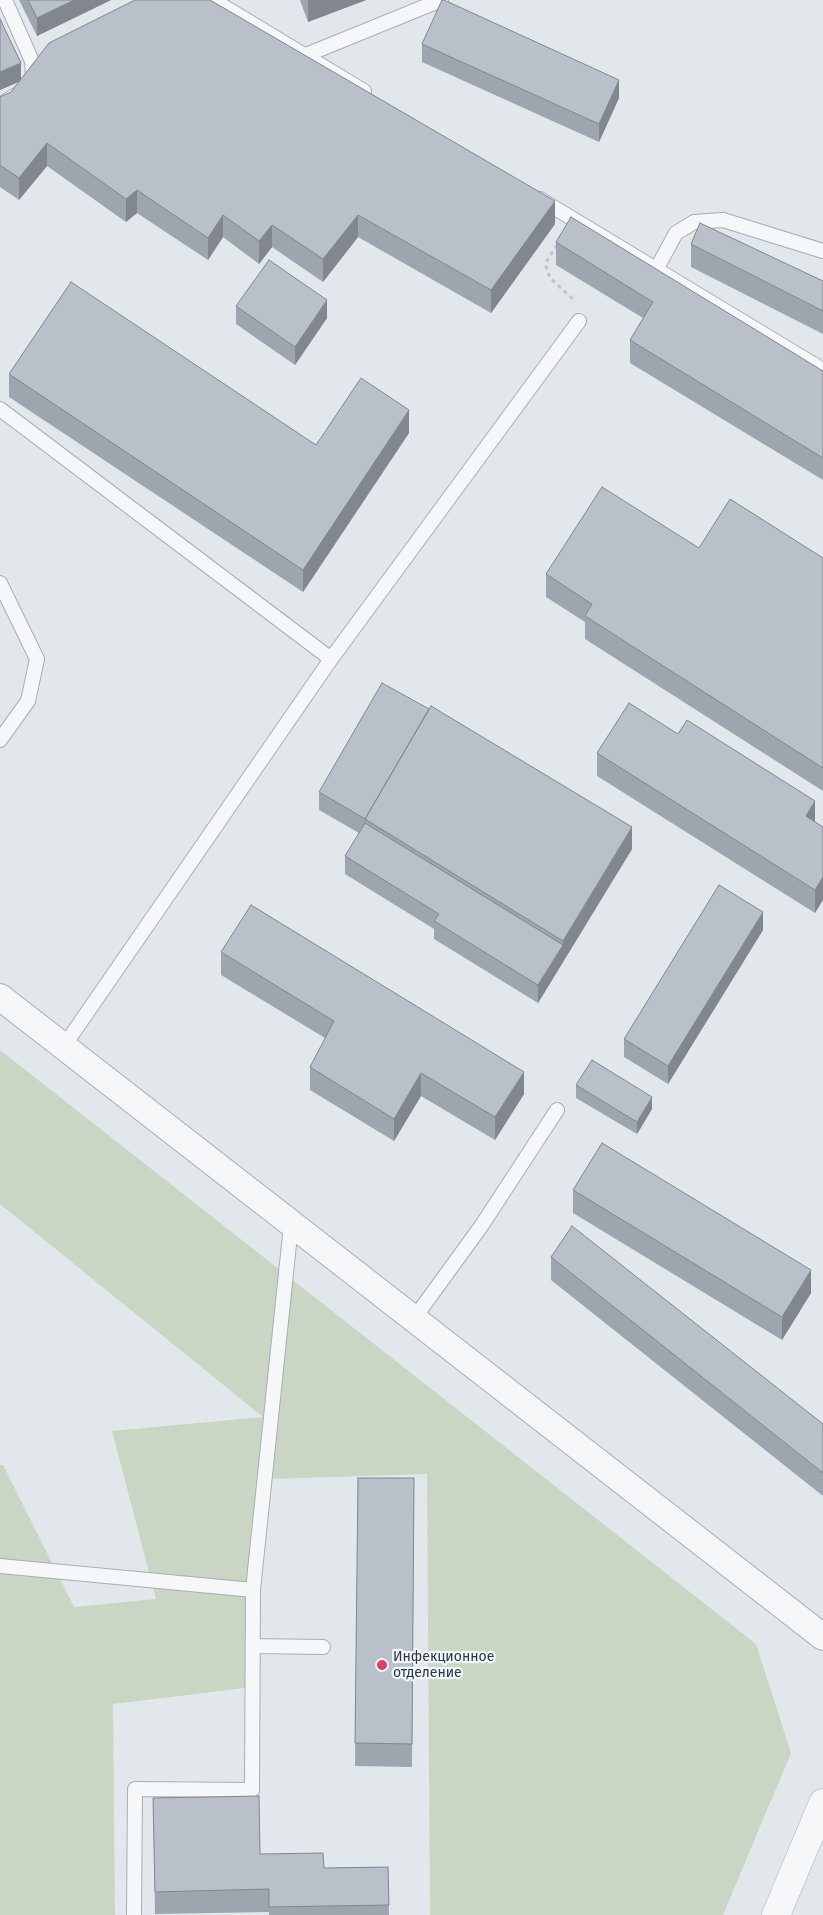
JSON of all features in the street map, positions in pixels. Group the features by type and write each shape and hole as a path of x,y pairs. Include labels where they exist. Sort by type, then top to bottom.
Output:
{"street":[{"path":"0,997 823,1637"},
{"path":"776,1915 823,1803"}],"lane":[{"path":"0,105 21,92 32,77 37,59 5,0"},
{"path":"213,0 373,96"},
{"path":"306,55 441,0"},
{"path":"531,194 823,370"},
{"path":"656,268 676,234 694,222 723,220 823,251"},
{"path":"64,1046 331,659 579,321"},
{"path":"0,409 331,659"},
{"path":"0,583 37,659 28,702 0,740"},
{"path":"413,1320 482,1224 557,1110"},
{"path":"134,1915 135,1789 252,1790 253,1590 291,1225"},
{"path":"0,1566 253,1590"},
{"path":"253,1646 323,1647"}],"path":[{"path":"573,220 545,264 550,278 581,306 579,321"}],"green space":[{"path":"0,1050 756,1644 791,1753 723,1915 430,1915 427,1474 269,1479 245,1688 113,1704 115,1915 0,1915 0,1465 3,1465 74,1607 156,1599 112,1431 263,1417 0,1204"}],"building":[{"path":"28,0 74,0 37,18"},
{"path":"135,0 210,0 555,201 491,290 358,215 323,259 272,225 259,241 223,215 208,238 137,190 126,199 47,143 19,178 0,165 0,97 11,92 49,43"},
{"path":"442,0 619,80 599,124 422,44"},
{"path":"0,19 21,63 0,72"},
{"path":"571,217 823,371 823,458 630,340 653,302 556,242"},
{"path":"700,223 823,281 823,311 691,244"},
{"path":"269,260 327,300 295,347 236,306"},
{"path":"71,282 316,445 361,378 409,410 303,570 9,374"},
{"path":"602,487 699,548 730,499 823,558 823,768 585,616 592,604 546,574"},
{"path":"382,683 429,709 365,819 319,792"},
{"path":"629,703 678,734 687,720 815,801 806,816 823,827 823,877 815,890 597,753"},
{"path":"431,706 632,827 563,941 365,819"},
{"path":"365,823 563,945 538,985 434,921 439,914 345,856"},
{"path":"719,885 763,912 668,1066 624,1039"},
{"path":"251,905 524,1072 495,1117 421,1073 394,1119 310,1067 334,1021 221,952"},
{"path":"592,1060 652,1097 637,1122 576,1085"},
{"path":"602,1143 811,1270 782,1317 573,1190"},
{"path":"572,1226 823,1424 823,1473 551,1257"},
{"path":"358,1478 414,1478 412,1744 355,1743"},
{"path":"259,1796 260,1854 323,1853 324,1868 388,1867 389,1905 269,1907 269,1889 155,1892 153,1798"}],"place":[{"name":"Инфекционное отделение","path":"382,1665"}]}
